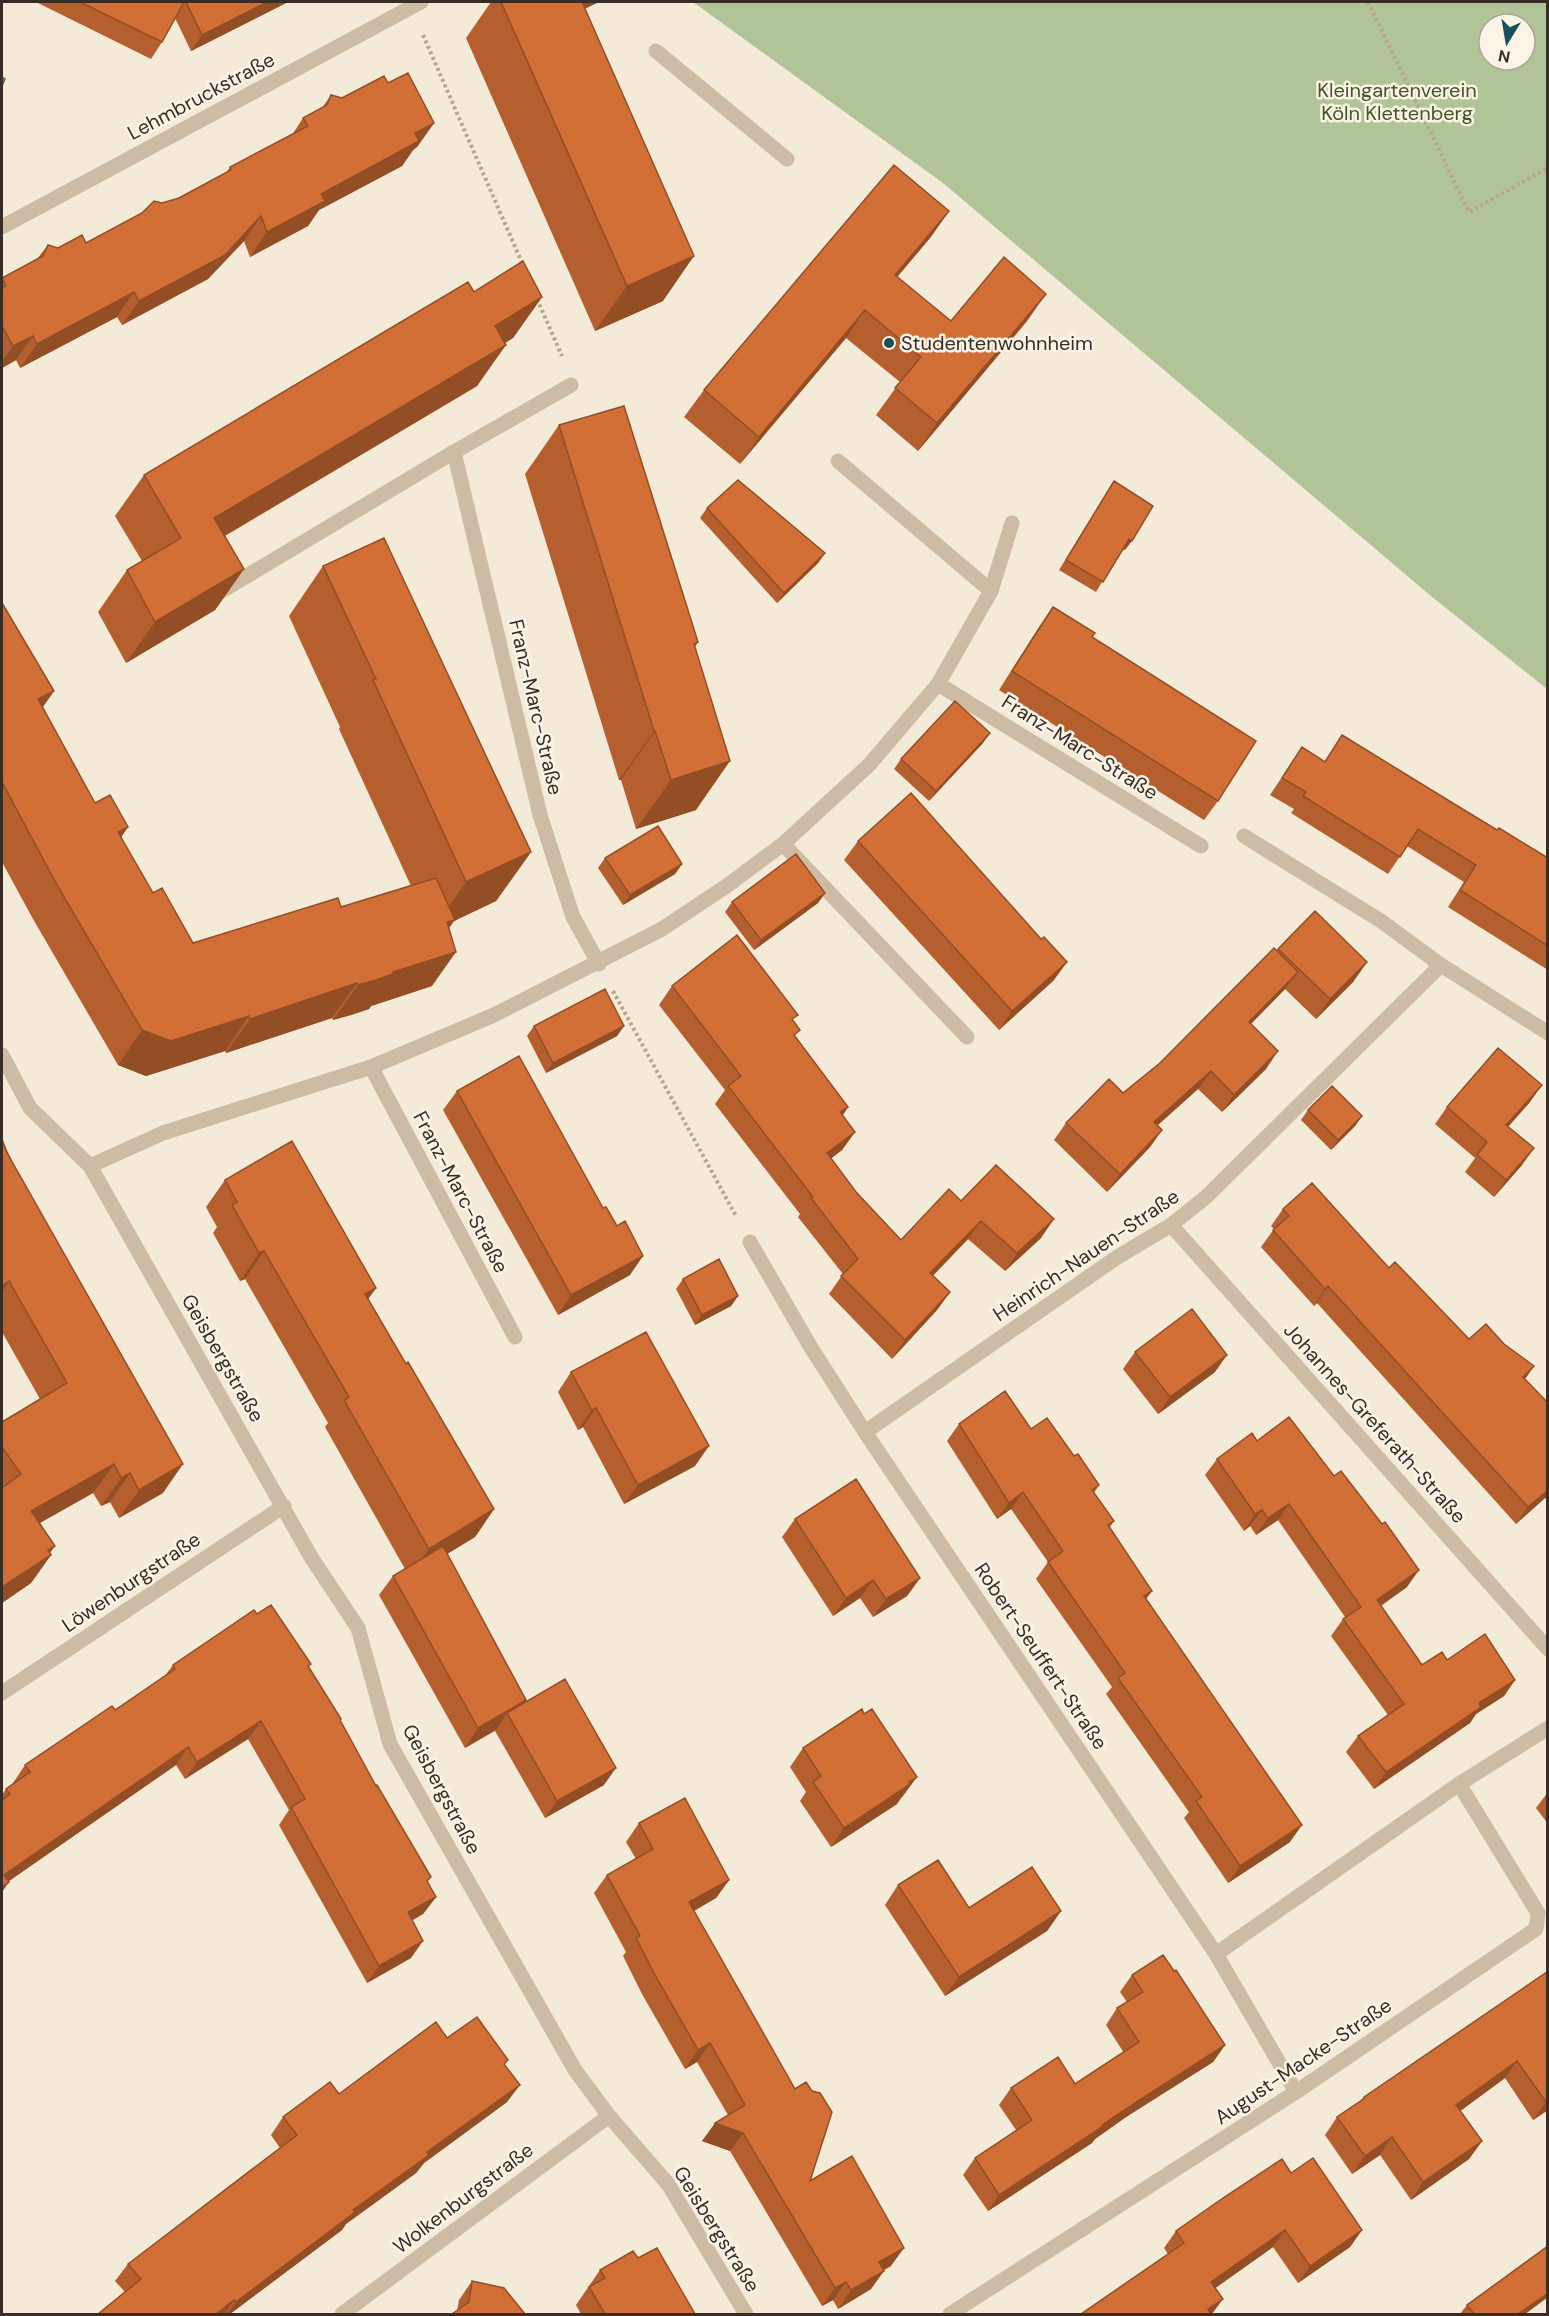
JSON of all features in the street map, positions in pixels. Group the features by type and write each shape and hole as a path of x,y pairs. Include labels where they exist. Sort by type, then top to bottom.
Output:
{"street":[{"name":"Lehmbruckstraße","path":"2,227 415,4"},
{"path":"656,51 788,159"},
{"path":"220,592 571,385"},
{"name":"Franz-Marc-Straße","path":"454,453 540,814 573,917 599,964"},
{"path":"838,461 991,591"},
{"path":"90,1166 164,1132 371,1067 494,1015 663,930 728,885 783,843 869,765 938,684 991,591 1012,523"},
{"name":"Franz-Marc-Straße","path":"938,684 1201,846"},
{"path":"1244,836 1381,921 1441,965 1548,1033"},
{"path":"783,843 967,1037"},
{"name":"Heinrich-Nauen-Straße","path":"865,1432 1116,1258 1171,1225 1206,1197 1441,965"},
{"name":"Geisbergstraße","path":"2,1055 30,1108 90,1166 311,1557 358,1628 390,1744 575,2070 609,2116 668,2184 746,2314"},
{"name":"Franz-Marc-Straße","path":"371,1067 515,1336"},
{"name":"Johannes-Greferath-Straße","path":"1171,1225 1548,1649"},
{"name":"Robert-Seuffert-Straße","path":"750,1242 810,1346 865,1432 1216,1954 1296,2092"},
{"name":"Löwenburgstraße","path":"2,1693 284,1506"},
{"path":"1216,1954 1459,1784 1548,1728"},
{"name":"August-Macke-Straße","path":"950,2314 1296,2092 1536,1929 1538,1913 1459,1784"},
{"name":"Wolkenburgstraße","path":"342,2314 609,2116"}],"path":[{"path":"1368,2 1468,212 1548,168"},
{"path":"415,4 525,271"},
{"path":"535,293 563,358 571,385"},
{"path":"599,964 750,1242"}],"green space":[{"name":"Kleingartenverein Köln Klettenberg","path":"693,2 1547,2 1547,689 1431,596 943,183"}],"building":[{"path":"80,2 184,2 162,42"},
{"path":"186,2 267,2 202,35"},
{"path":"501,2 582,2 694,256 627,286"},
{"path":"408,73 434,123 415,133 419,141 321,194 325,201 267,232 261,216 225,255 139,301 134,292 37,344 33,336 13,346 2,326 2,288 6,286 2,278 43,256 48,245 58,248 82,235 86,243 142,213 154,201 162,203 179,198 231,170 230,167 308,126 303,118 327,105 331,95 342,98 384,76 388,83"},
{"path":"894,165 949,211 895,275 951,321 1004,257 1046,294 937,423 895,388 921,357 865,310 759,437 704,390"},
{"path":"523,261 542,297 495,326 506,345 214,518 244,569 155,622 127,570 181,538 144,475 468,282 474,292"},
{"path":"624,406 698,642 694,644 730,761 671,780 559,425"},
{"path":"738,480 825,553 784,593 707,508"},
{"path":"1114,481 1153,506 1132,541 1129,539 1103,582 1066,560"},
{"path":"384,538 531,852 466,882 323,566"},
{"path":"2,603 54,691 38,699 95,803 110,795 128,827 118,832 153,893 162,888 193,943 338,898 341,907 436,878 455,920 447,922 456,952 393,972 393,974 376,980 358,985 357,983 250,1019 249,1016 171,1041 142,1030 57,885 2,782"},
{"path":"1053,607 1095,633 1092,637 1256,741 1218,801 1012,671"},
{"path":"955,701 990,733 936,791 901,759"},
{"path":"1342,735 1497,830 1499,828 1548,858 1548,946 1460,890 1476,865 1418,829 1400,857 1303,796 1306,792 1282,778 1302,747 1325,762"},
{"path":"911,793 1041,939 1044,937 1067,962 1012,1011 858,841"},
{"path":"658,826 682,864 630,895 605,858"},
{"path":"796,854 825,893 761,940 732,902"},
{"path":"1315,911 1367,962 1330,999 1278,949"},
{"path":"737,935 798,1015 792,1019 800,1030 794,1035 848,1107 840,1112 855,1132 827,1153 856,1192 901,1240 949,1189 961,1201 996,1165 1054,1219 1017,1253 981,1221 930,1273 950,1292 905,1340 841,1276 858,1259 728,1086 741,1076 672,986"},
{"path":"1274,948 1298,972 1249,1022 1278,1051 1234,1095 1211,1071 1154,1122 1162,1130 1120,1174 1066,1123 1109,1079 1123,1093 1160,1063"},
{"path":"605,989 624,1026 553,1063 534,1026"},
{"path":"1498,1048 1542,1085 1506,1125 1534,1148 1506,1180 1477,1155 1487,1142 1447,1107"},
{"path":"519,1056 603,1208 606,1207 617,1226 625,1221 643,1256 571,1295 457,1091"},
{"path":"1332,1086 1362,1116 1338,1140 1308,1110"},
{"path":"2,1139 6,1151 183,1464 139,1490 130,1473 121,1478 114,1464 31,1511 55,1546 48,1550 51,1555 2,1587 2,1488 21,1474 2,1447 2,1422 67,1383 9,1281 2,1286"},
{"path":"292,1141 376,1288 365,1294 406,1364 408,1362 494,1509 429,1549 344,1400 349,1397 264,1251 259,1253 232,1205 237,1202 225,1180"},
{"path":"1312,1183 1389,1268 1395,1262 1469,1339 1486,1324 1504,1344 1534,1366 1523,1377 1548,1403 1548,1490 1528,1507 1328,1286 1325,1289 1273,1230 1289,1216 1283,1209"},
{"path":"719,1259 738,1296 702,1315 683,1279"},
{"path":"1192,1309 1227,1355 1170,1397 1135,1352"},
{"path":"646,1332 709,1446 638,1485 596,1408 592,1410 571,1372"},
{"path":"1005,1391 1031,1429 1047,1418 1074,1456 1078,1454 1099,1485 1092,1490 1114,1521 1108,1525 1152,1591 1144,1596 1302,1825 1240,1866 1196,1801 1202,1797 1118,1678 1125,1673 1048,1562 1063,1551 1023,1492 1009,1503 959,1424"},
{"path":"1289,1417 1334,1476 1341,1471 1382,1524 1385,1522 1419,1570 1377,1600 1422,1665 1442,1652 1447,1660 1485,1634 1515,1680 1479,1703 1481,1707 1386,1772 1358,1736 1404,1704 1343,1619 1361,1607 1289,1504 1268,1518 1262,1510 1255,1514 1217,1459 1252,1433 1257,1441"},
{"path":"856,1479 920,1578 886,1599 873,1580 846,1598 795,1519"},
{"path":"443,1546 526,1700 478,1728 393,1576"},
{"path":"271,1605 311,1664 308,1666 341,1719 376,1786 431,1877 427,1881 436,1897 408,1912 423,1941 379,1966 291,1807 305,1799 261,1721 197,1762 188,1747 4,1875 9,1882 2,1887 2,1800 10,1794 6,1789 30,1772 25,1765 112,1706 115,1710 175,1669 173,1665 254,1610 257,1614"},
{"path":"565,1679 616,1768 557,1801 507,1713"},
{"path":"862,1709 864,1714 872,1709 917,1777 844,1828 813,1782 821,1776 803,1748"},
{"path":"685,1798 729,1880 689,1902 795,2089 806,2082 812,2091 820,2093 832,2112 810,2181 852,2156 904,2248 879,2262 884,2271 851,2290 846,2282 835,2288 743,2133 715,2123 745,2105 710,2043 698,2050 655,1975 636,1938 640,1936 607,1875 653,1849 639,1823"},
{"path":"938,1860 969,1908 1032,1867 1061,1911 959,1977 898,1885"},
{"path":"1163,1955 1174,1971 1176,1970 1225,2045 999,2195 975,2158 1032,2120 1011,2088 1058,2057 1075,2084 1139,2042 1117,2008 1143,1992 1132,1975"},
{"path":"1547,1972 1548,2101 1546,2102 1517,2061 1456,2105 1482,2141 1423,2182 1392,2137 1365,2156 1337,2117"},
{"path":"477,2017 508,2060 504,2064 520,2085 427,2152 429,2155 353,2210 355,2212 236,2302 234,2300 216,2314 98,2314 141,2279 128,2264 297,2135 283,2117 330,2082 339,2094 436,2022 447,2038"},
{"path":"1313,2158 1362,2230 1310,2266 1285,2230 1211,2282 1223,2299 1208,2309 1211,2314 1081,2314 1184,2243 1176,2231 1223,2198 1282,2159 1291,2173"},
{"path":"1548,2246 1548,2293 1518,2314 1474,2314 1467,2305"},
{"path":"657,2248 695,2314 605,2314 589,2287 605,2278 600,2270 633,2251 638,2258"},
{"path":"472,2281 504,2288 525,2314 452,2314 469,2302"}],"place":[{"name":"Studentenwohnheim","path":"889,343"}]}
